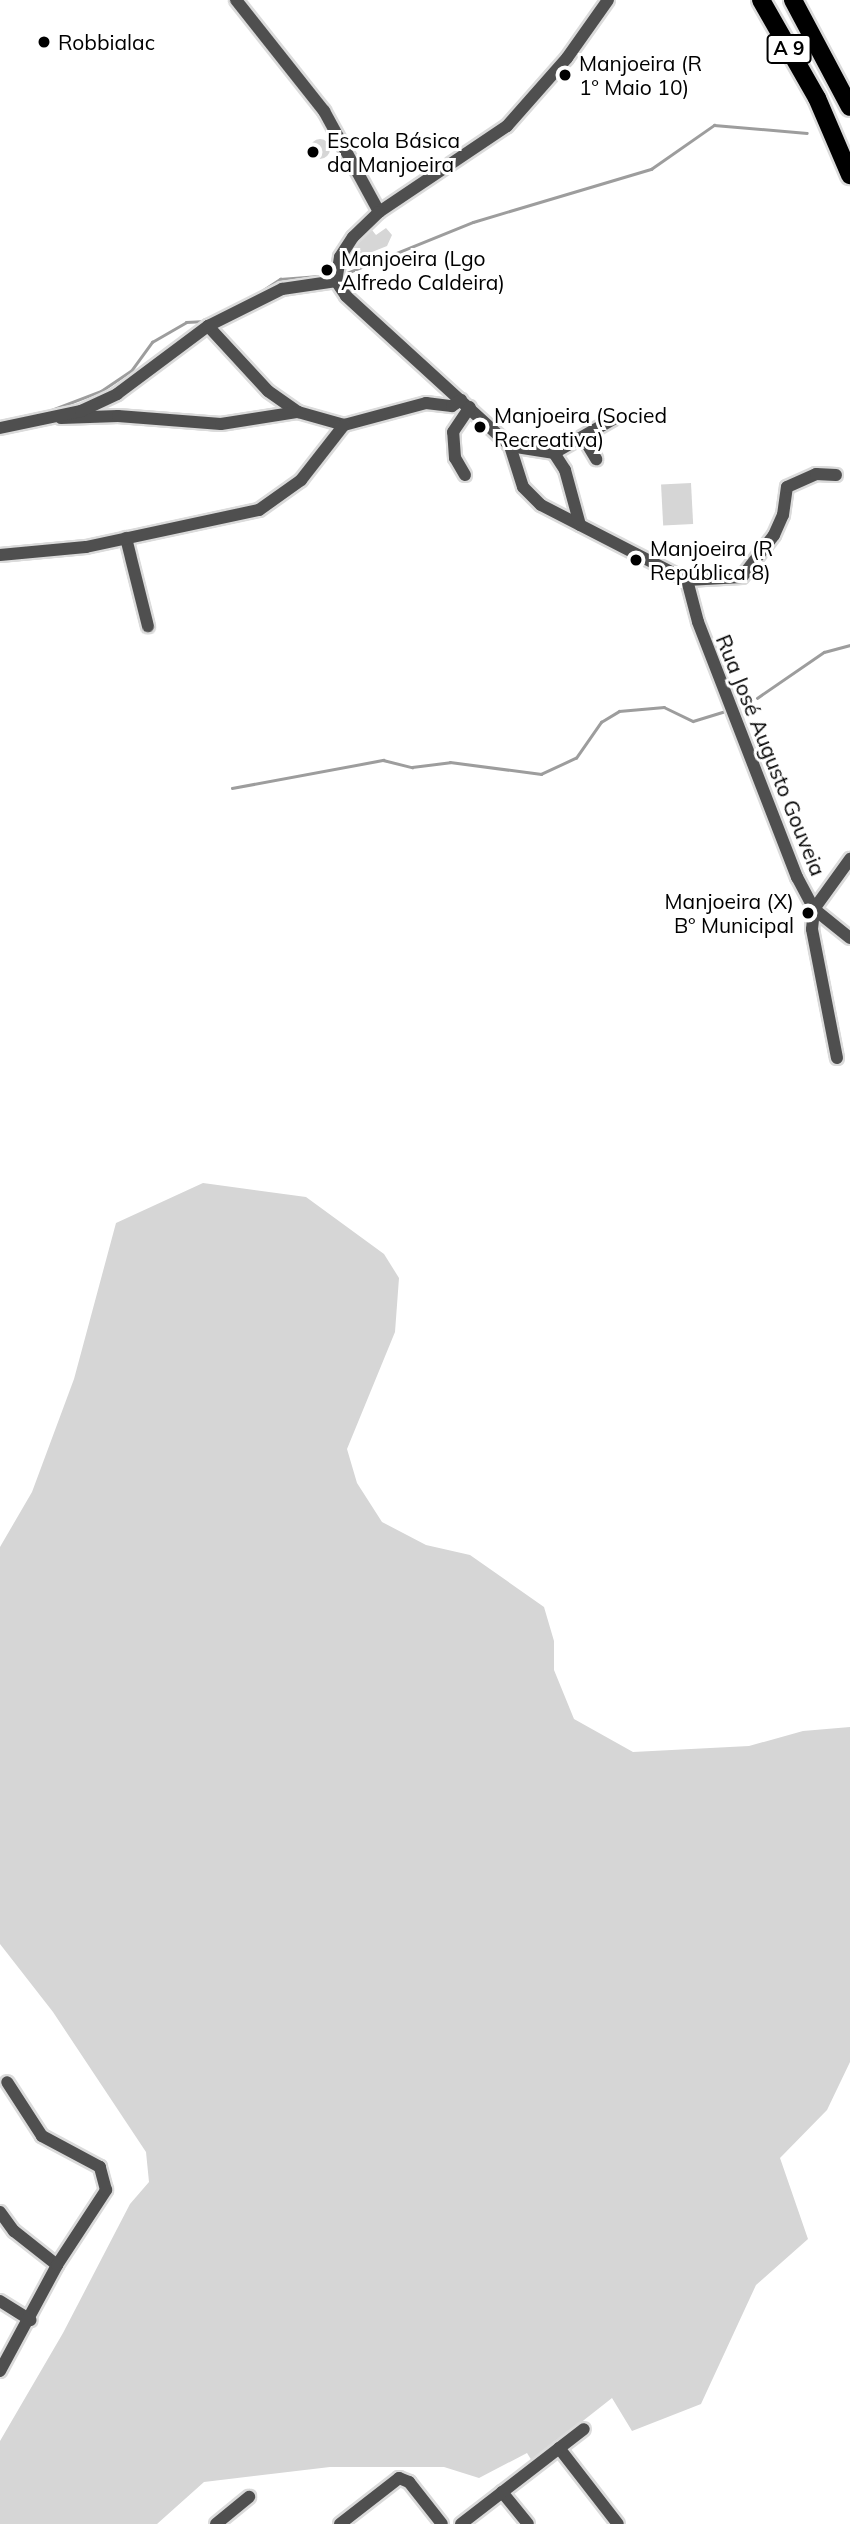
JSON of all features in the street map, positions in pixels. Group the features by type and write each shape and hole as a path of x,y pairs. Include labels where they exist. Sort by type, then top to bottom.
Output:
{"highway":[{"name":"A 9","path":"761,0 817,98 850,175"},
{"name":"A 9","path":"793,0 850,107"}],"street":[{"path":"236,0 324,111 379,212"},
{"path":"608,0 550,79 507,126 379,212 346,246 337,266 336,281 345,296 509,446 523,487 541,505 687,580 742,577 774,535 783,516 787,487 816,474 836,475"},
{"path":"61,418 117,394 208,326 282,289 336,281"},
{"path":"208,326 262,386 298,412 344,425 426,403 466,404"},
{"path":"464,475 455,458 453,432 466,404"},
{"path":"0,428 61,418 118,416 222,424 298,412"},
{"path":"509,446 554,453 615,418"},
{"path":"0,555 86,547 271,503 301,480 344,425"},
{"path":"583,437 596,459"},
{"path":"554,453 565,470 580,525"},
{"path":"126,538 148,626"},
{"name":"Rua José Augusto Gouveia","path":"687,580 695,609 781,842 814,909 850,938"},
{"path":"837,1058 812,929 814,909 850,859"},
{"path":"0,2371 57,2264 106,2190 106,2179 100,2167 42,2136 7,2082"},
{"path":"0,2212 14,2231 57,2264"},
{"path":"0,2301 30,2319"},
{"path":"461,2524 583,2429"},
{"path":"559,2448 618,2524"},
{"path":"340,2524 399,2478 409,2482 442,2524"},
{"path":"502,2492 528,2524"},
{"path":"216,2524 249,2497"}],"shaded area":[{"path":"316,139 324,139 330,149 324,159 316,159 310,153 310,145"},
{"path":"386,228 392,235 387,246 362,256 345,270 358,240 372,230 376,235"},
{"path":"691,483 693,524 663,526 661,485"},
{"path":"203,1183 306,1197 384,1254 399,1278 395,1332 347,1449 357,1483 382,1522 426,1545 470,1555 544,1607 554,1641 554,1670 574,1719 633,1752 749,1746 803,1731 850,1727 850,2062 827,2110 780,2158 808,2239 756,2285 701,2404 632,2431 612,2398 532,2461 527,2453 479,2478 444,2467 330,2467 204,2482 157,2524 0,2524 0,2441 63,2333 130,2204 149,2182 146,2152 53,2012 0,1944 0,1547 32,1492 74,1379 116,1223"}],"waterway":[{"path":"342,275 473,222 651,169 714,125 807,133"},
{"path":"251,298 280,279 332,275"},
{"path":"41,414 101,391 131,371 152,342 186,322 205,321"},
{"path":"757,698 824,652 850,645"},
{"path":"232,788 383,760 412,767 450,762 541,774 576,758 601,722 619,711 664,707 693,721 723,712"}],"place":[{"name":"Robbialac","path":"44,42"},
{"name":"Manjoeira (R 1º Maio 10)","path":"565,75"},
{"name":"Escola Básica da Manjoeira","path":"313,152"},
{"name":"Manjoeira (Lgo Alfredo Caldeira)","path":"327,270"},
{"name":"Manjoeira (Socied Recreativa)","path":"480,427"},
{"name":"Manjoeira (R República 8)","path":"636,560"},
{"name":"Manjoeira (X) Bº Municipal","path":"808,913"}]}
